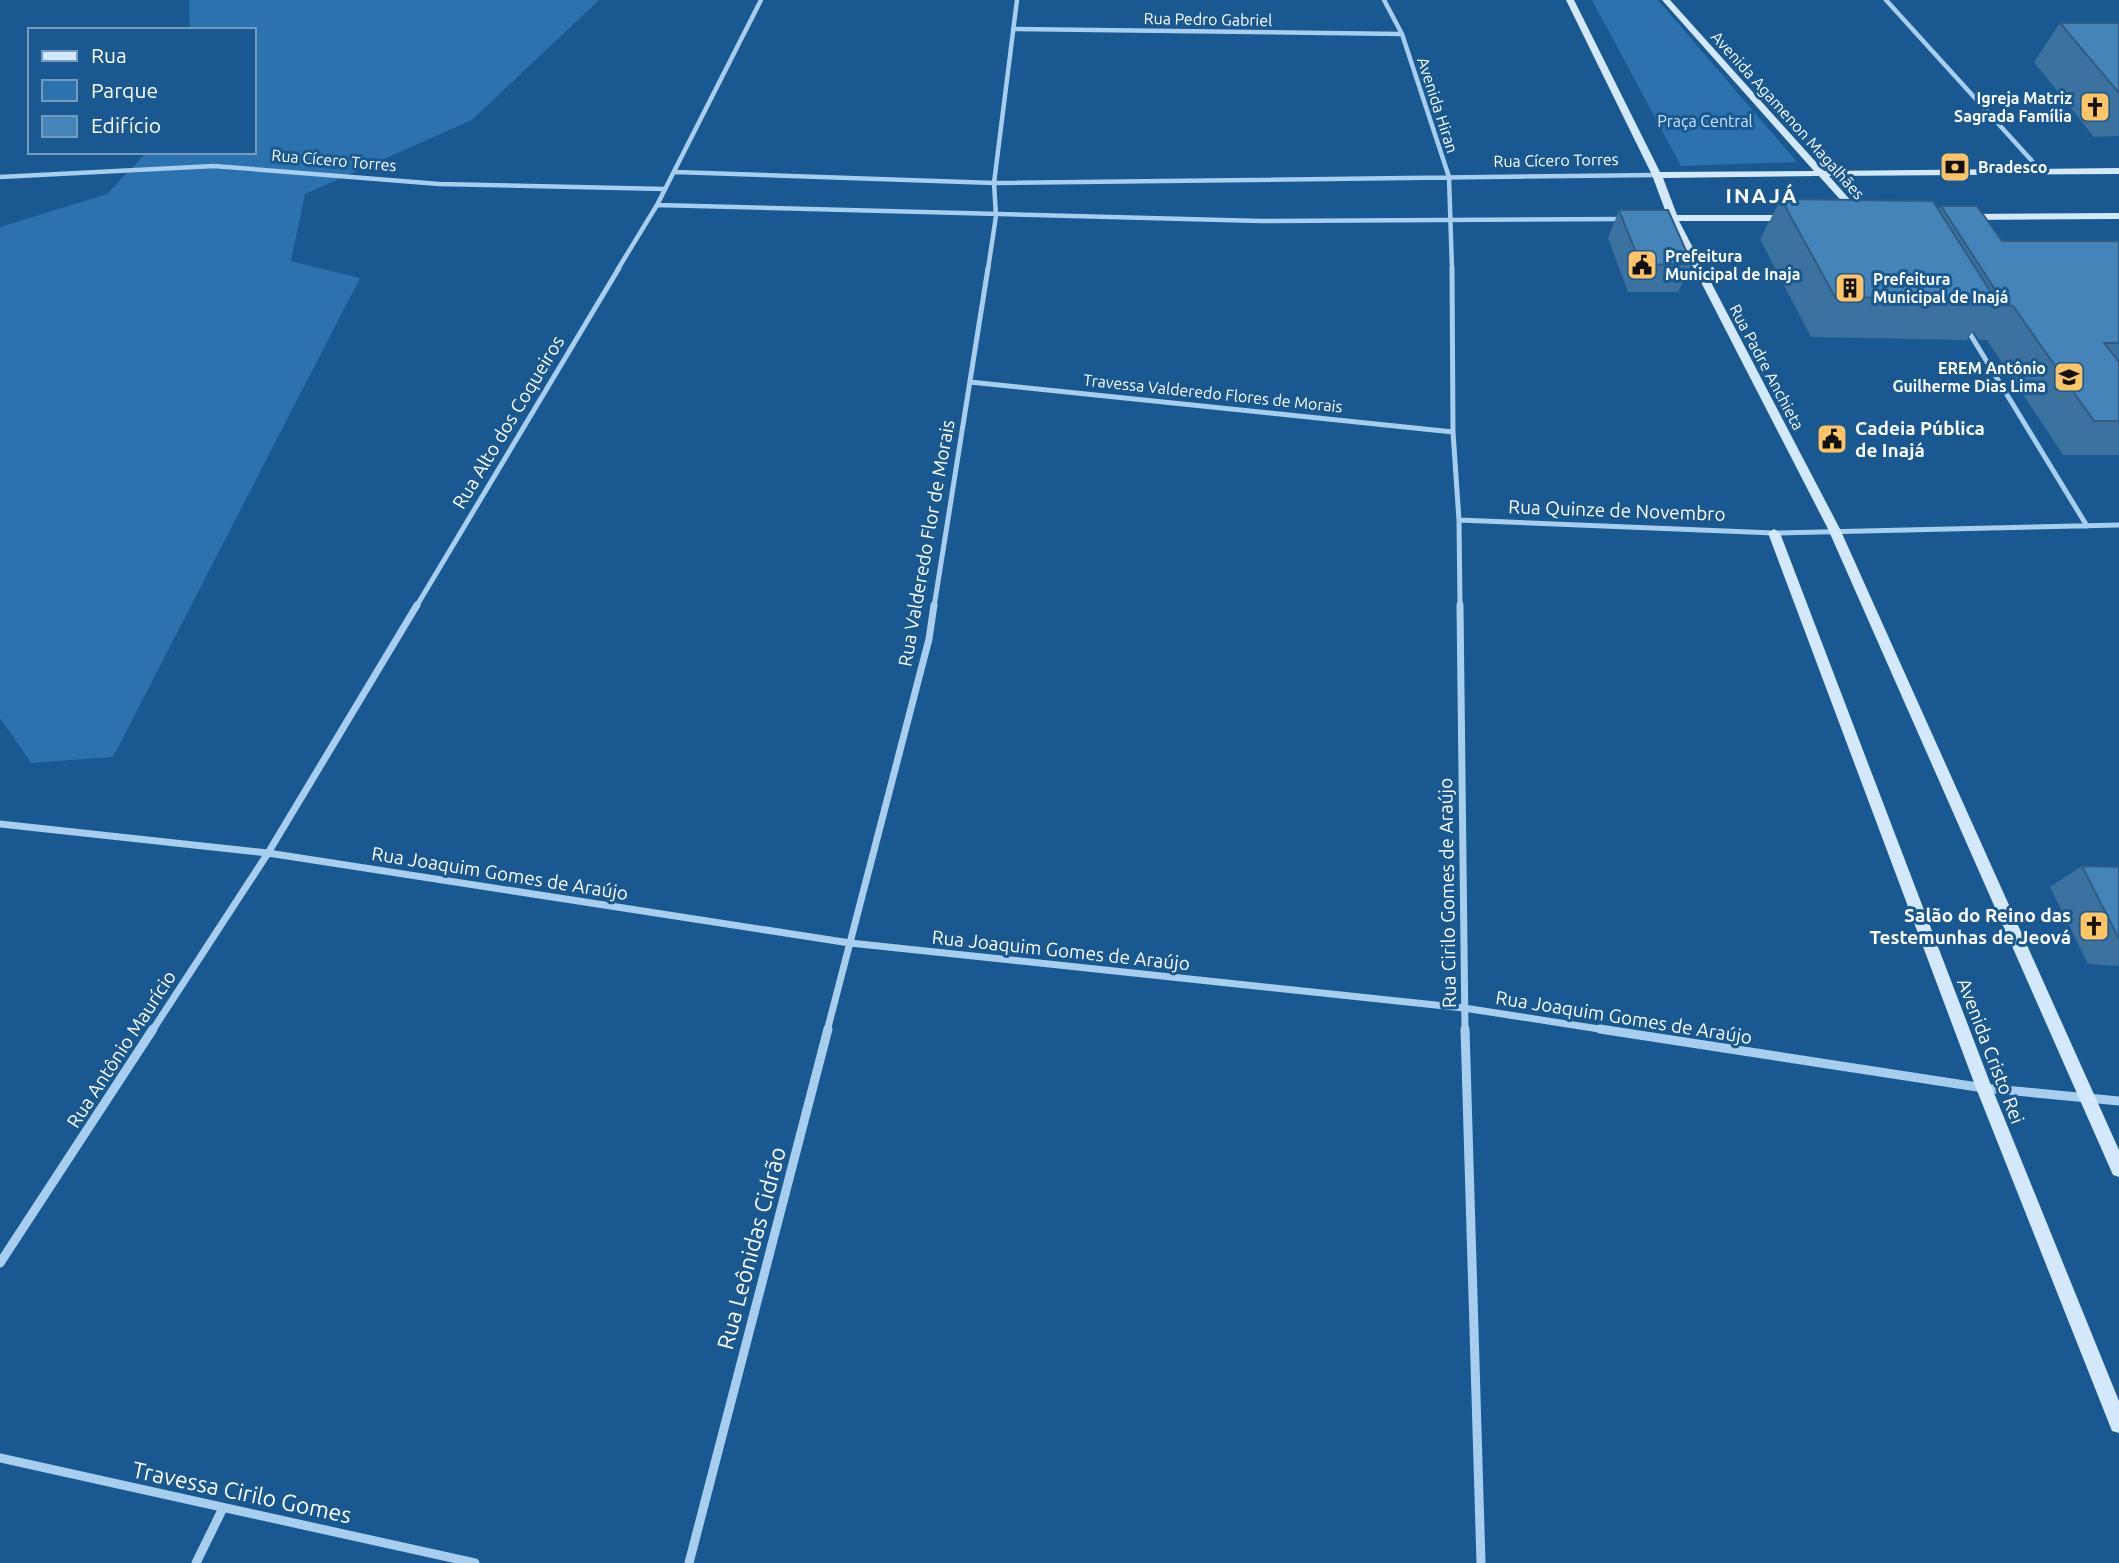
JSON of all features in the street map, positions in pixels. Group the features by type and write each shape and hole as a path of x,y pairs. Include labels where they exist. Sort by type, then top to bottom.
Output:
{"street":[{"name":"Rua Alto dos Coqueiros","path":"268,853 657,205 761,0"},
{"name":"Rua Valderedo Flor de Morais","path":"850,943 929,639 996,216 994,183 1017,0"},
{"name":"Avenida Hiran","path":"1384,0 1402,34 1449,177 1452,223"},
{"path":"1570,0 1657,174 1673,218"},
{"name":"Avenida Agamenon Magalhães","path":"1666,0 1862,218"},
{"path":"1886,0 2042,172"},
{"name":"Rua Pedro Gabriel","path":"1013,29 1402,34"},
{"name":"Rua Cícero Torres","path":"0,177 214,166 439,184 665,189"},
{"name":"Rua Cícero Torres","path":"675,172 994,183 2119,171"},
{"path":"657,205 996,216 1452,223 1631,219"},
{"path":"1954,217 2119,216"},
{"path":"1659,218 1796,218"},
{"name":"Rua Padre Anchieta","path":"1673,218 1834,530"},
{"path":"1848,218 1874,218"},
{"name":"Rua Cirilo Gomes de Araújo","path":"1452,223 1453,432 1459,520 1464,1008 1481,1563"},
{"path":"1960,317 2087,526"},
{"name":"Travessa Valderedo Flores de Morais","path":"970,382 1453,432"},
{"name":"Rua Quinze de Novembro","path":"1459,520 1774,533 1834,530"},
{"path":"2119,525 1834,530 2119,1170"},
{"name":"Avenida Cristo Rei","path":"1774,533 1984,1088 2119,1424"},
{"name":"Rua Joaquim Gomes de Araújo","path":"0,824 268,853 850,943 1464,1008 1984,1088 2119,1101"},
{"name":"Rua Antônio Maurício","path":"0,1263 268,853"},
{"name":"Rua Leônidas Cidrão","path":"689,1563 850,943"},
{"name":"Travessa Cirilo Gomes","path":"0,1458 475,1563"},
{"path":"196,1563 223,1508"}],"green space":[{"path":"189,0 599,0 472,120 305,194 291,261 360,278 113,757 31,763 0,718 0,227 107,194 145,154 256,154 256,28 190,28"},
{"name":"Praça Central","path":"1592,0 1658,0 1797,162 1681,166"}],"building":[{"path":"2060,23 2119,23 2119,93"},
{"path":"1781,199 1933,201 1996,300 1835,297"},
{"name":"EREM Antônio Guilherme Dias Lima","path":"1941,206 1977,206 2002,241 2119,241 2119,343 2104,343 2119,362 2119,421 2094,421 2013,306 2005,305"},
{"path":"1619,210 1668,210 1692,264 1641,265"},
{"path":"2082,866 2119,867 2119,939"}],"place":[{"name":"Igreja Matriz Sagrada Família","path":"2095,107"},
{"name":"Bradesco","path":"1955,167"},
{"name":"Prefeitura Municipal de Inaja","path":"1642,265"},
{"name":"Prefeitura Municipal de Inajá","path":"1850,288"},
{"name":"EREM Antônio Guilherme Dias Lima","path":"2069,377"},
{"name":"Cadeia Pública de Inajá","path":"1832,439"},
{"name":"Salão do Reino das Testemunhas de Jeová","path":"2094,926"}],"district":[{"name":"INAJÁ","path":"1762,195"}]}
